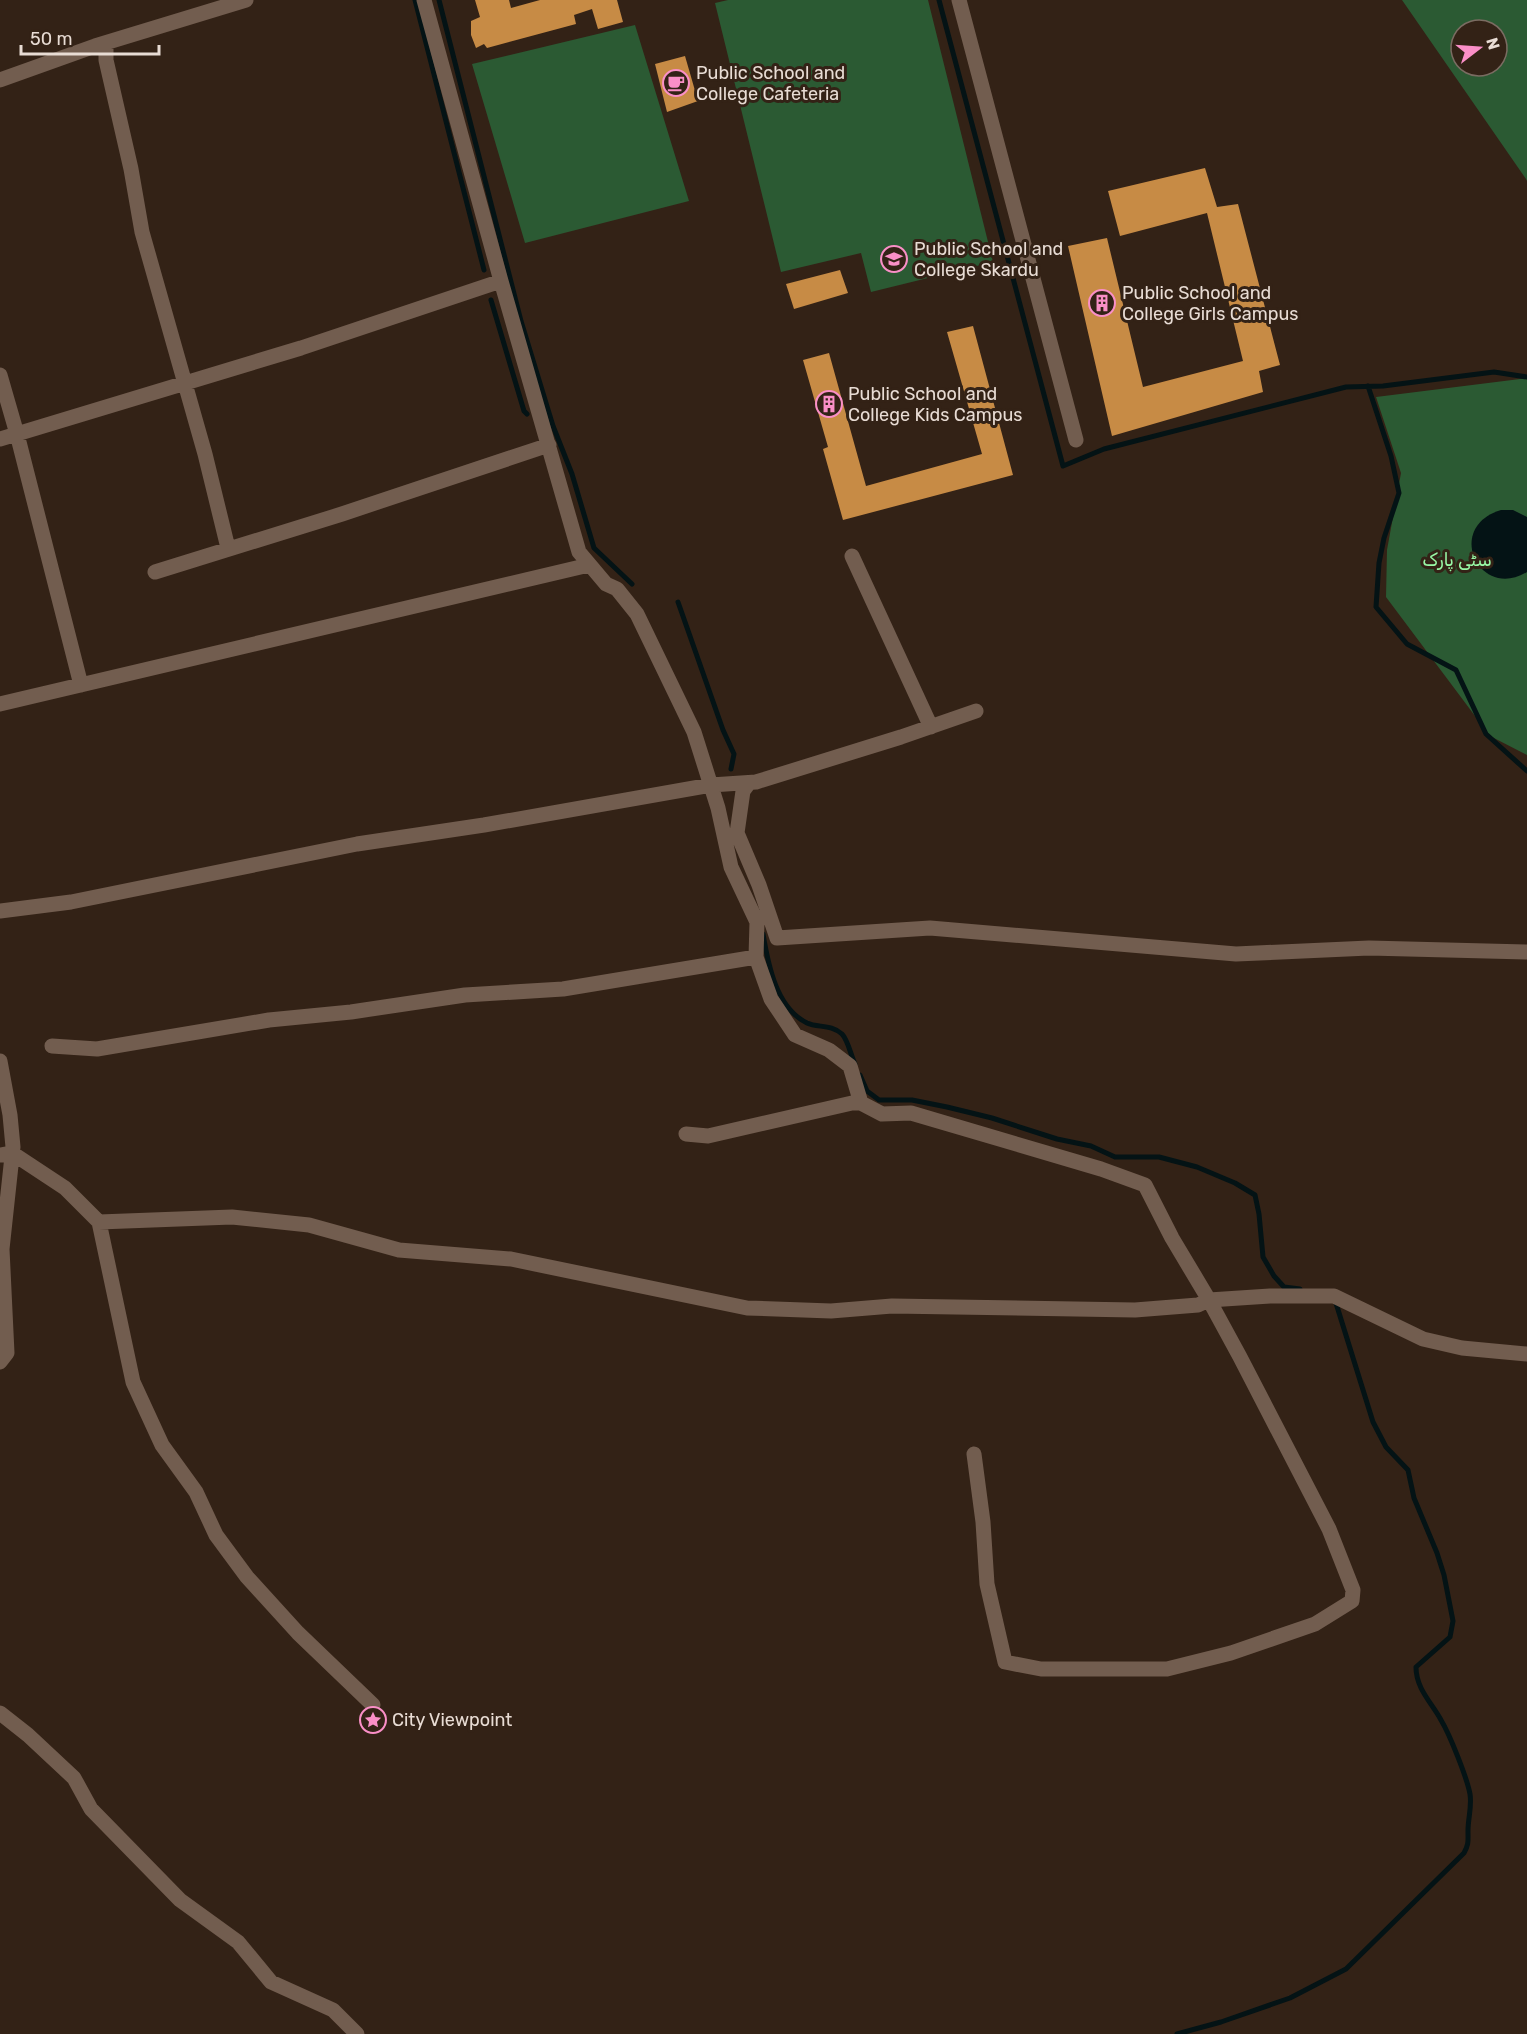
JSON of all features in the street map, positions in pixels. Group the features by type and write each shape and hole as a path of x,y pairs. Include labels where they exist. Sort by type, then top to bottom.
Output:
{"street":[{"path":"0,80 106,43 246,0"},
{"path":"424,0 501,281 577,545 589,565 606,584 617,589 637,614 694,732 711,785 731,867 757,922 756,957 771,999 795,1035 829,1050 850,1066 861,1103"},
{"path":"959,0 1076,440"},
{"path":"106,43 106,60 131,169 142,232 205,454 228,548"},
{"path":"0,439 300,348 501,281"},
{"path":"0,375 81,684"},
{"path":"155,572 342,514 549,445"},
{"path":"852,556 931,727"},
{"path":"0,704 589,565"},
{"path":"0,911 71,902 357,844 484,825 711,785 756,782 976,711"},
{"path":"749,783 743,790 737,832 759,885 777,938 930,928 1236,954 1369,948 1527,952"},
{"path":"52,1046 97,1049 269,1020 351,1012 465,995 563,989 756,957"},
{"path":"0,1061 10,1115 2,1249 7,1353 0,1362"},
{"path":"686,1134 708,1136 852,1103 861,1103 882,1114 910,1113 1101,1169 1145,1185 1172,1238 1209,1300 1329,1529 1353,1590 1352,1601 1315,1624 1231,1653 1167,1669 1041,1669 1005,1662 987,1584 983,1522 974,1454"},
{"path":"6,1154 65,1188 99,1222 133,1382 162,1445 196,1492 216,1535 247,1577 298,1633 373,1704"},
{"path":"99,1222 232,1217 309,1225 399,1250 511,1258 747,1308 831,1311 892,1306 1136,1310 1198,1305 1209,1300 1270,1296 1334,1296 1423,1339 1462,1348 1527,1354"},
{"path":"0,1713 28,1735 74,1778 91,1809 180,1900 238,1942 271,1982 333,2010 357,2034"}],"green space":[{"path":"728,0 928,0 993,262 871,292 861,253 781,272 715,3"},
{"path":"1402,0 1527,0 1527,181 1456,78 1509,78 1509,18 1449,18 1449,68"},
{"path":"635,25 689,201 525,243 472,64"},
{"name":"سٹی پارک","path":"1527,378 1527,755 1490,736 1386,597 1387,550 1401,473 1376,397"}],"shaded area":[{"path":"1501,510 1513,510 1527,517 1527,572 1510,578 1495,577 1483,570 1475,558 1472,545 1474,531 1484,519"}],"building":[{"path":"475,0 509,0 511,8 540,0 617,0 623,22 598,29 592,9 574,15 576,24 487,48 484,44 476,48 471,35 471,21 480,17"},
{"name":"Public School and College Cafeteria","path":"685,56 698,101 667,112 655,64"},
{"name":"Public School and College Girls Campus","path":"1205,168 1217,207 1238,204 1280,365 1259,371 1263,392 1112,436 1068,246 1107,238 1143,387 1243,361 1207,213 1120,236 1108,191"},
{"path":"840,270 848,293 794,309 786,284"},
{"name":"Public School and College Kids Campus","path":"973,326 1013,475 843,520 823,449 828,447 803,360 829,353 866,486 982,454 947,332"}],"waterway":[{"path":"415,0 484,270"},
{"path":"439,0 521,321 553,426 572,474 594,548 632,584"},
{"path":"939,0 1063,466 1104,449 1346,387 1383,386 1494,372 1527,377"},
{"path":"491,300 524,411 527,414"},
{"path":"1368,386 1391,456 1399,493 1384,538 1379,563 1376,607 1407,644 1456,670 1486,734 1527,771"},
{"path":"678,602 723,730 734,754 731,769"},
{"path":"763,934 775,984 788,1007 807,1023 829,1027 842,1034 855,1064"},
{"path":"860,1075 867,1091 879,1100 912,1100 947,1107 992,1118 1057,1139 1091,1146 1115,1157 1159,1157 1197,1167 1235,1183 1255,1195 1263,1257 1274,1276 1284,1287 1300,1289"},
{"path":"1177,2034 1221,2022 1290,1998 1346,1969 1464,1853 1467,1845 1471,1803 1468,1787 1445,1727 1422,1689 1416,1667 1450,1637 1453,1621 1444,1575 1414,1498 1408,1470 1386,1447 1373,1422 1335,1300"}],"place":[{"name":"Public School and College Cafeteria","path":"676,83"},
{"name":"Public School and College Skardu","path":"894,259"},
{"name":"Public School and College Girls Campus","path":"1102,303"},
{"name":"Public School and College Kids Campus","path":"829,404"},
{"name":"City Viewpoint","path":"373,1720"}]}
